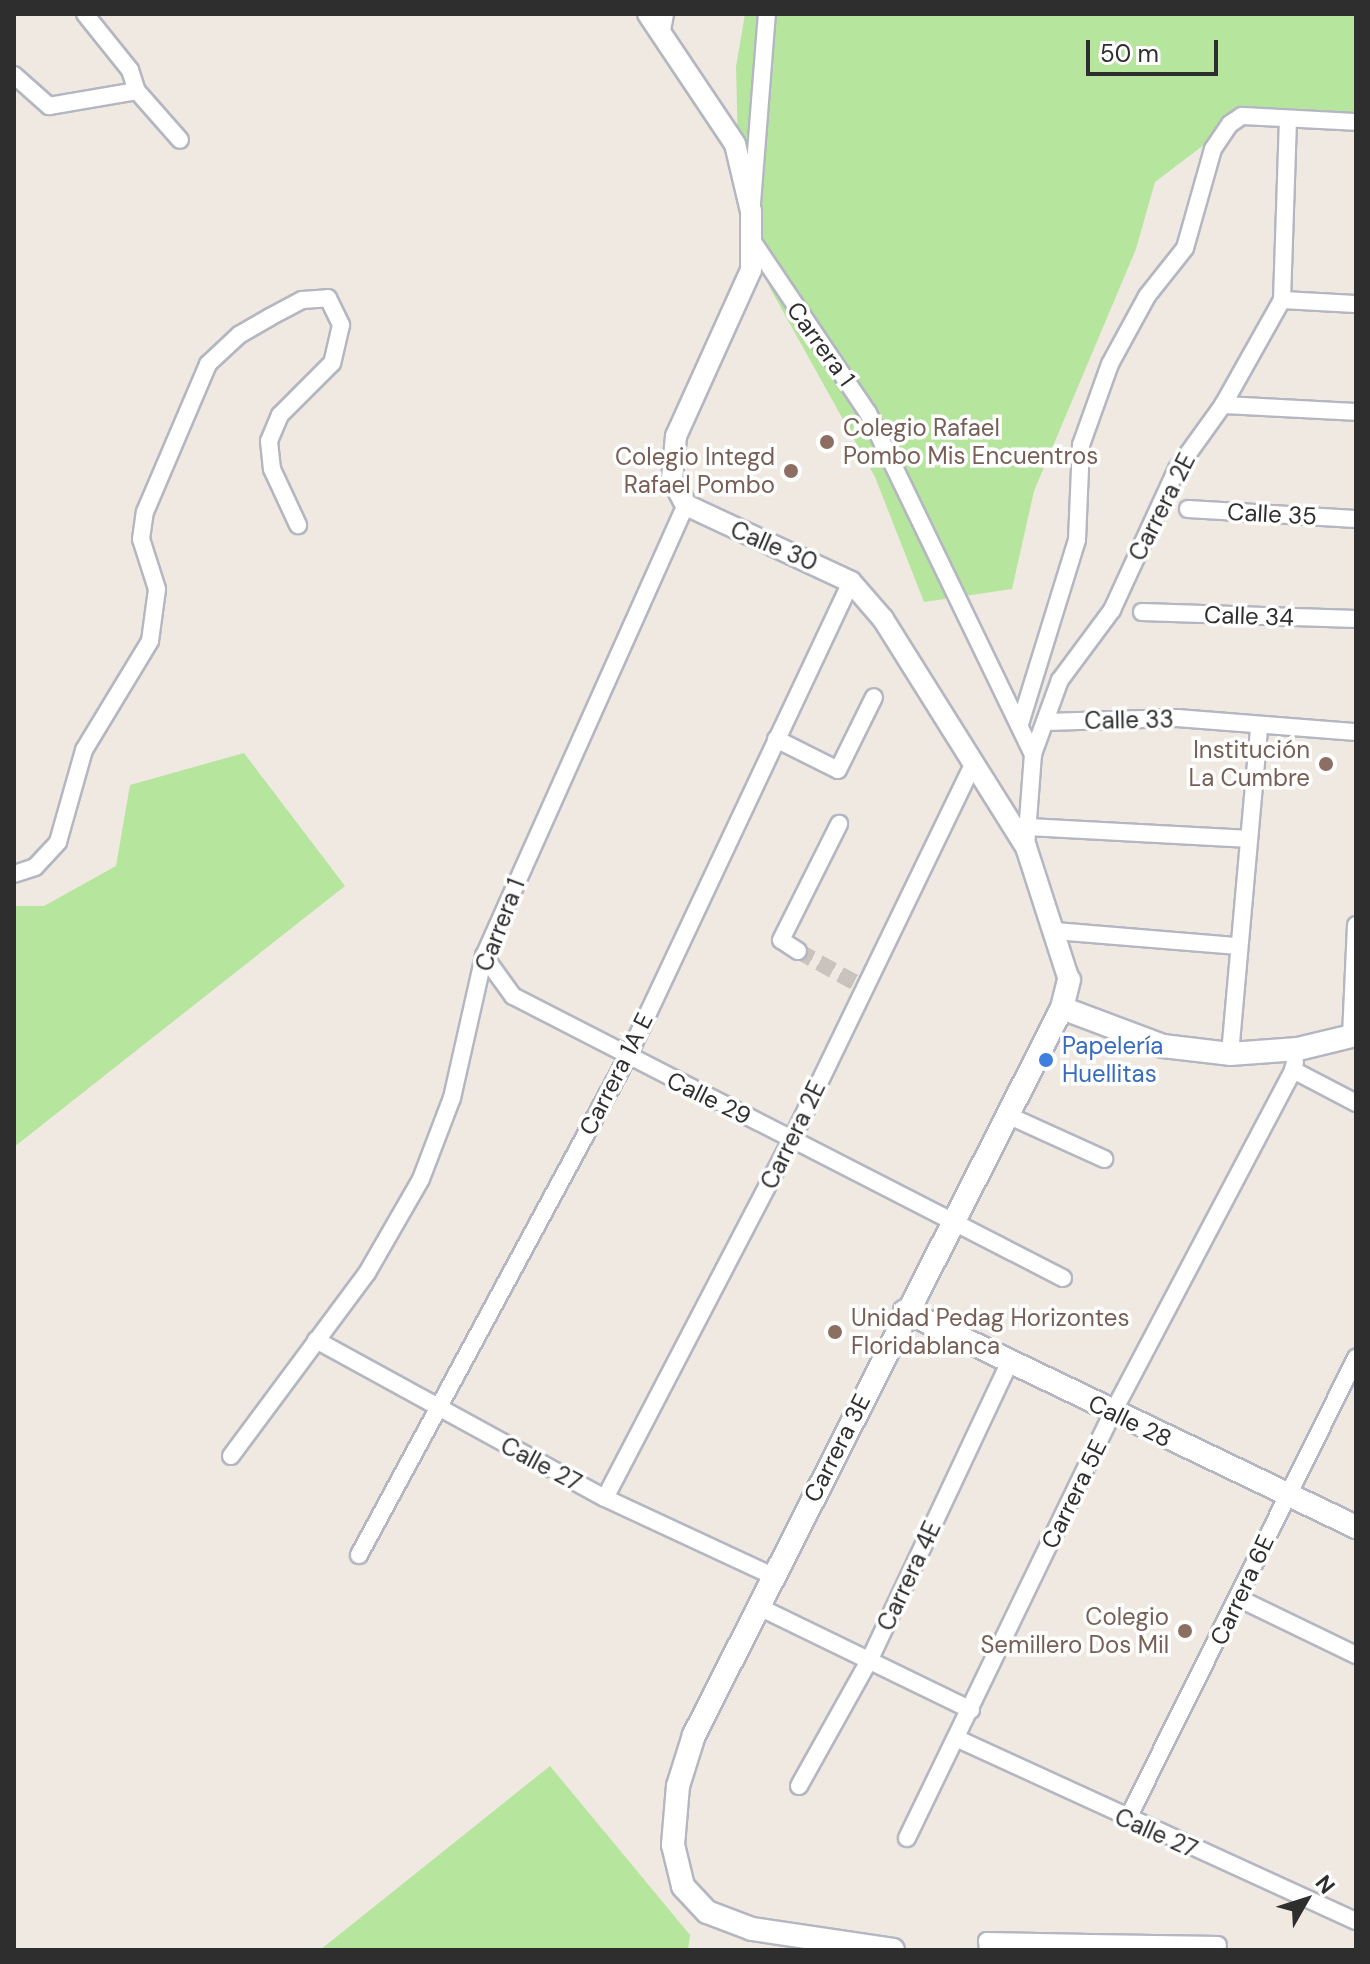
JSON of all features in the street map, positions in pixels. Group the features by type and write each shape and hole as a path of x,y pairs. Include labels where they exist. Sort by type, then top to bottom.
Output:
{"main road":[{"name":"Carrera 3E","path":"893,1950 752,1929 707,1912 683,1886 673,1845 678,1786 694,1735 905,1311 1062,1008 1069,980"},
{"name":"Calle 30","path":"1069,980 1095,1019"},
{"path":"1062,1008 1163,1046 1230,1054 1296,1059 1353,1036"},
{"name":"Calle 28","path":"905,1311 1112,1414 1356,1527"}],"street":[{"path":"85,14 130,70 137,91 180,140"},
{"path":"648,14 735,144 751,211"},
{"path":"661,35 665,14"},
{"path":"686,505 672,479 676,436 751,270 751,211 767,14"},
{"path":"14,75 49,106 137,91"},
{"path":"1020,727 1077,540 1081,445 1110,364 1147,296 1185,248 1213,149 1242,116 1356,122"},
{"name":"Carrera 2E","path":"1026,837 1033,754 1060,680 1112,610 1177,469 1223,405 1282,300 1288,119"},
{"name":"Carrera 1","path":"750,237 868,413 1033,754"},
{"path":"14,874 35,867 58,842 84,750 150,641 157,589 141,539 145,512 208,364 239,335 270,317 302,300 328,298 341,325 332,363 280,415 269,441 272,469 298,525"},
{"path":"1282,300 1356,304"},
{"path":"1223,405 1356,412"},
{"name":"Carrera 1","path":"231,1456 367,1273 421,1179 452,1098 484,956 686,505"},
{"name":"Calle 30","path":"686,505 851,582 883,619 972,767 1026,837 1069,980"},
{"name":"Calle 35","path":"1188,509 1356,519"},
{"name":"Carrera 1A E","path":"359,1555 627,1058 851,582"},
{"name":"Calle 34","path":"1142,612 1356,619"},
{"path":"776,739 838,770 874,697"},
{"name":"Calle 33","path":"1020,727 1037,734 1045,725 1177,718 1259,728 1356,732"},
{"path":"1230,1054 1236,946 1259,728"},
{"name":"Carrera 2E","path":"605,1498 792,1139 860,985 972,767"},
{"path":"798,951 781,940 839,824"},
{"path":"1026,837 1247,839"},
{"path":"1353,1036 1356,925"},
{"path":"1054,931 1236,946"},
{"name":"Calle 29","path":"484,956 513,996 627,1058 953,1217 1063,1278"},
{"path":"1296,1059 1356,1103"},
{"name":"Carrera 5E","path":"907,1838 958,1739 1112,1414 1296,1059"},
{"path":"1005,1114 1104,1159"},
{"name":"Calle 27","path":"316,1340 605,1498 773,1576"},
{"name":"Carrera 6E","path":"1127,1820 1356,1358"},
{"name":"Carrera 4E","path":"799,1786 869,1661 1010,1362"},
{"path":"1238,1598 1356,1655"},
{"path":"757,1606 971,1710"},
{"name":"Calle 27","path":"958,1739 1127,1820 1356,1921"},
{"path":"988,1950 987,1941 1090,1946 1218,1945"}],"green space":[{"path":"745,14 1356,14 1356,118 1242,116 1155,182 1136,249 1034,491 1012,589 924,602 875,477 770,288 754,233 738,146 736,67"},
{"path":"244,753 345,886 14,1147 14,906 44,906 116,866 130,785"},
{"path":"550,1766 690,1935 688,1950 320,1950"}],"tunnel":[{"path":"798,951 856,983"}],"place":[{"name":"Colegio Rafael Pombo Mis Encuentros","path":"827,442"},
{"name":"Colegio Integd Rafael Pombo","path":"791,471"},
{"name":"Institución La Cumbre","path":"1326,764"},
{"name":"Papelería Huellitas","path":"1046,1060"},
{"name":"Unidad Pedag Horizontes Floridablanca","path":"835,1332"},
{"name":"Colegio Semillero Dos Mil","path":"1185,1631"}]}
